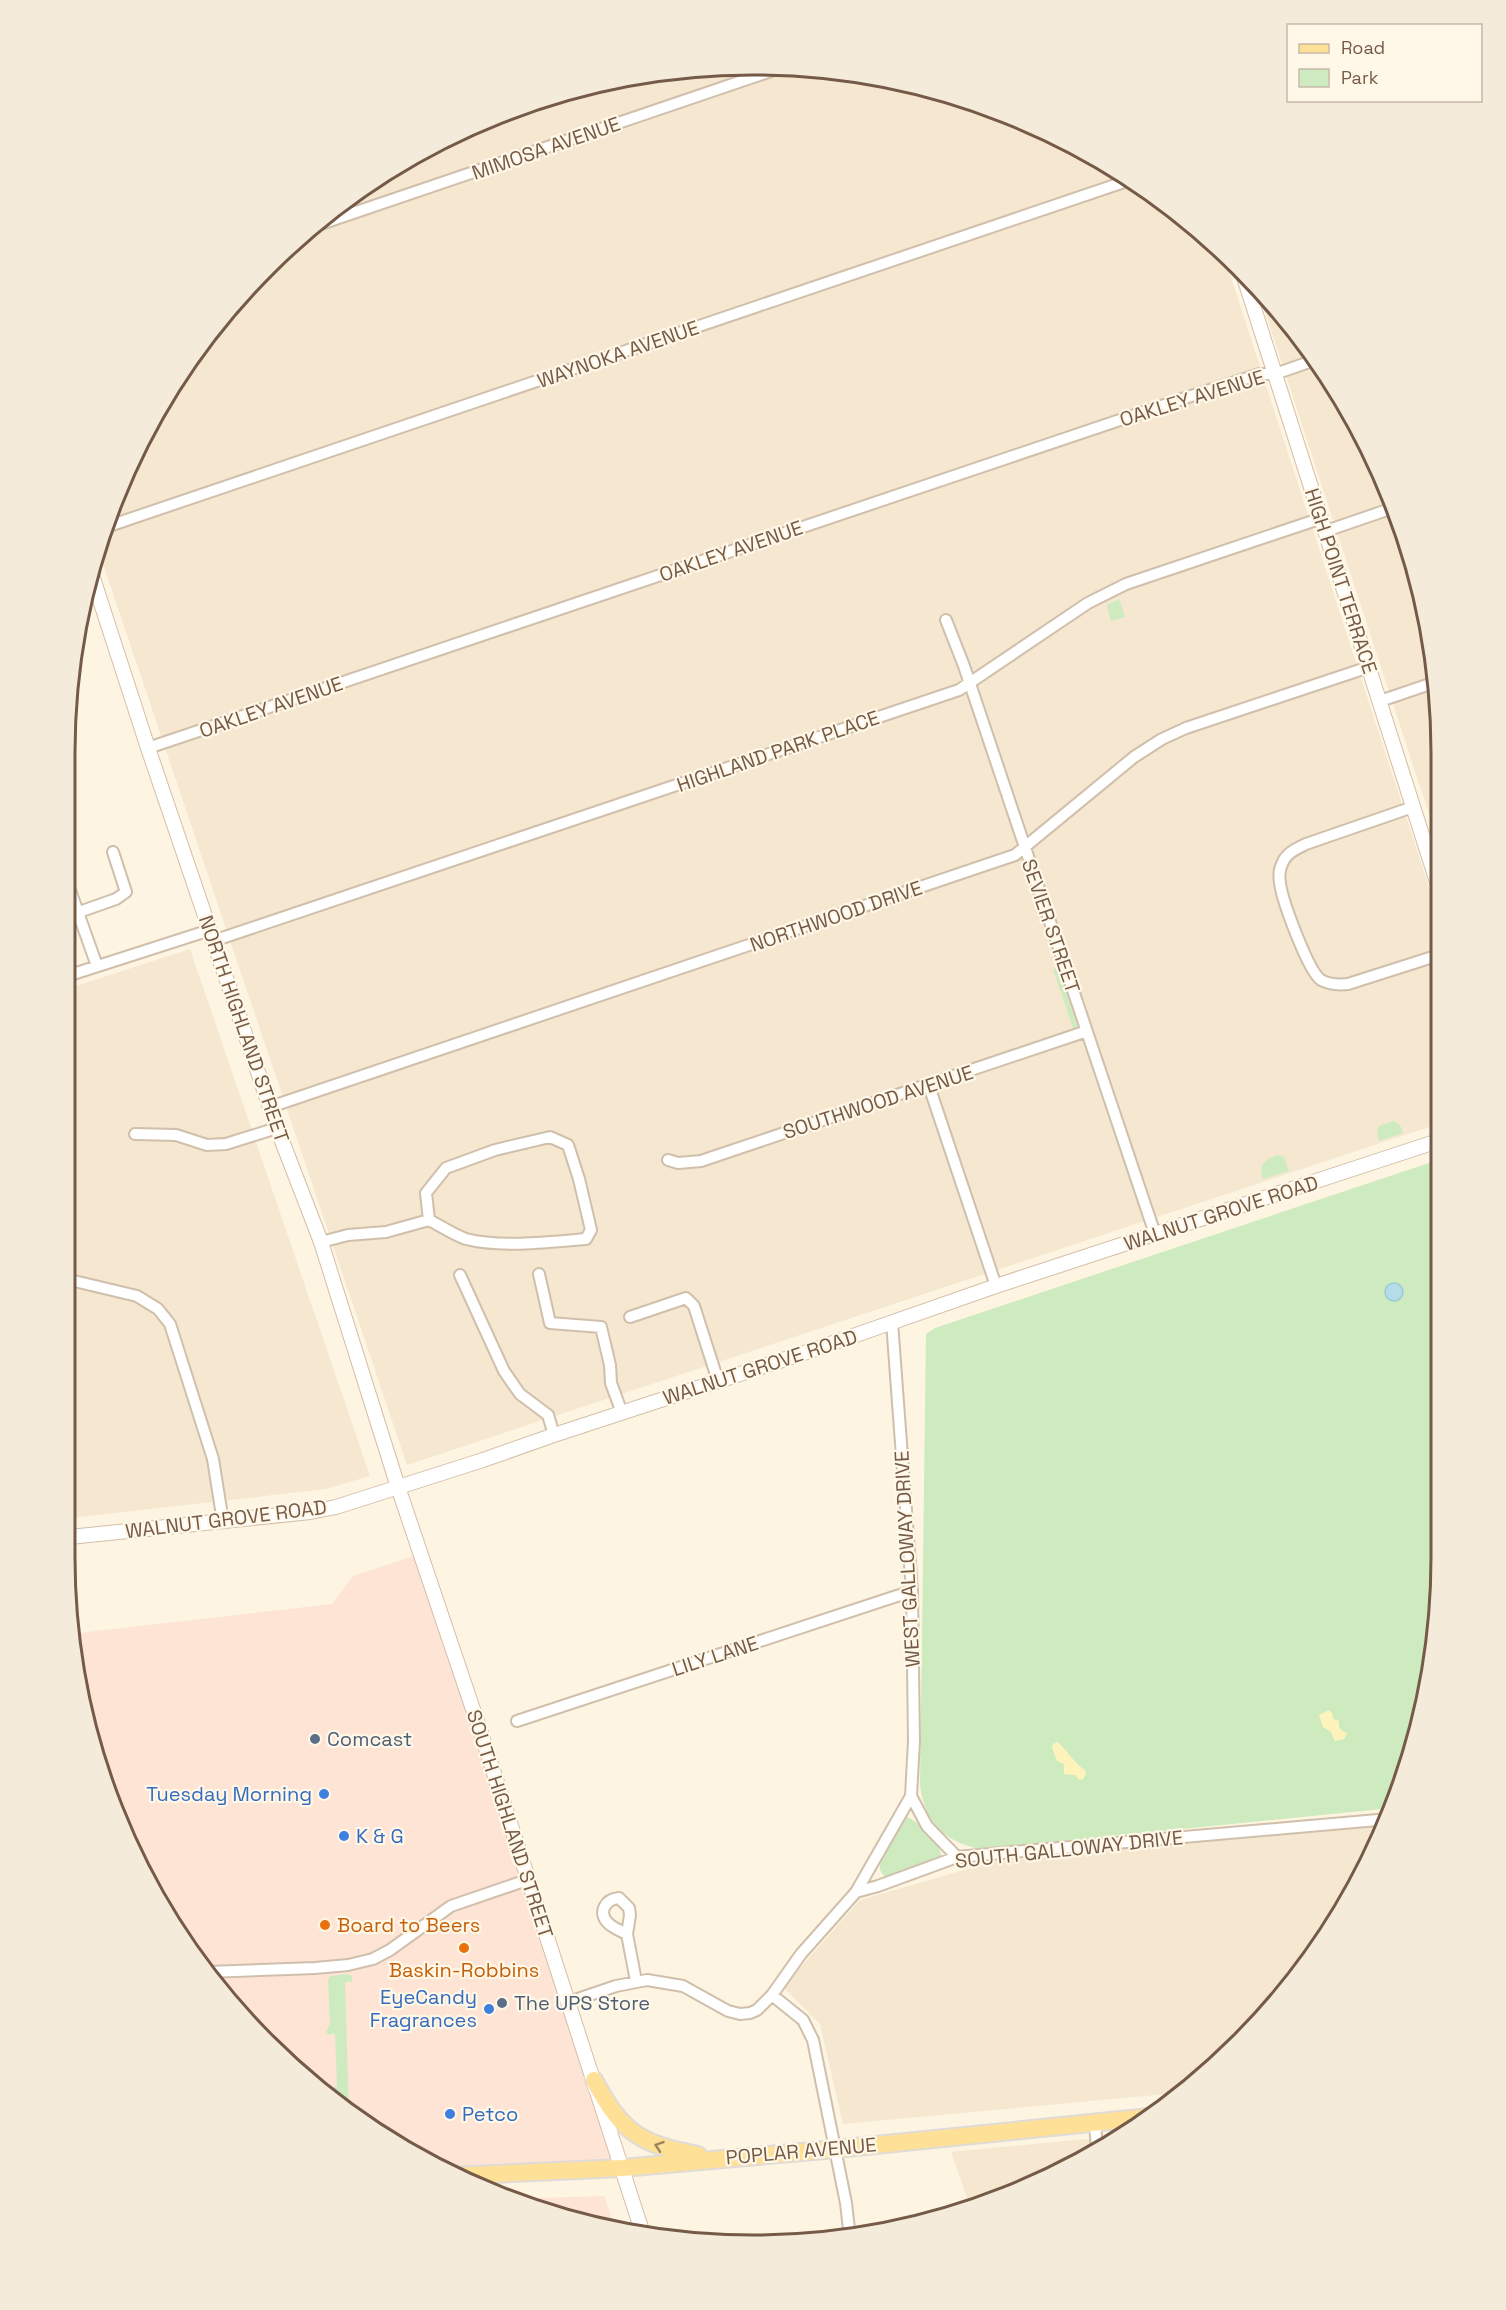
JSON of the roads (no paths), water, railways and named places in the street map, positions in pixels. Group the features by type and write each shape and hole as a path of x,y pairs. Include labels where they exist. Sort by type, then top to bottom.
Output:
{"main road":[{"name":"HIGH POINT TERRACE","path":"1248,291 1431,860"},
{"name":"NORTH HIGHLAND STREET","path":"96,586 148,748 277,1128 321,1242 398,1487"},
{"name":"WALNUT GROVE ROAD","path":"75,1537 326,1509 622,1413 996,1286 1431,1143"},
{"name":"SOUTH HIGHLAND STREET","path":"398,1487 482,1736 640,2225"},
{"path":"594,2080 619,2118 641,2138 660,2147 716,2159"},
{"name":"POPLAR AVENUE","path":"475,2175 622,2168 836,2149 1135,2118"}],"street":[{"name":"MIMOSA AVENUE","path":"335,219 759,75"},
{"name":"WAYNOKA AVENUE","path":"115,524 1120,183"},
{"name":"OAKLEY AVENUE","path":"148,748 1188,397 1260,374 1275,374 1308,363"},
{"name":"HIGHLAND PARK PLACE","path":"75,973 212,935 927,700 969,684 982,673 1108,592 1324,524 1385,510"},
{"name":"SEVIER STREET","path":"946,620 1155,1234"},
{"name":"NORTHWOOD DRIVE","path":"270,1107 1015,855 1025,849 1119,768 1162,739 1186,728 1369,667"},
{"path":"1380,701 1427,685"},
{"path":"1413,807 1305,844 1290,852 1279,874 1281,887 1307,962 1321,980 1348,984 1431,958"},
{"path":"80,912 116,899 126,892 113,852"},
{"path":"75,901 97,966"},
{"name":"SOUTHWOOD AVENUE","path":"668,1160 678,1163 701,1161 1087,1031"},
{"path":"928,1086 996,1286"},
{"path":"135,1134 176,1135 207,1145 226,1144 277,1128"},
{"path":"321,1242 348,1235 386,1232 429,1220 465,1239 489,1242 534,1243 586,1239 591,1230 568,1145 550,1137 495,1150 446,1168 426,1192 429,1220"},
{"path":"539,1274 550,1323 601,1327 610,1365 611,1383 622,1413"},
{"path":"460,1275 504,1371 520,1394 548,1415 554,1435"},
{"path":"75,1281 137,1296 158,1309 170,1324 213,1459 223,1522"},
{"path":"630,1317 686,1298 694,1306 718,1381"},
{"name":"WEST GALLOWAY DRIVE","path":"856,1892 911,1796 915,1742 912,1591 892,1322"},
{"name":"LILY LANE","path":"517,1721 912,1591"},
{"path":"911,1796 927,1826 957,1857"},
{"name":"SOUTH GALLOWAY DRIVE","path":"856,1892 957,1857 1377,1820"},
{"path":"216,1972 315,1968 348,1965 373,1959 390,1950 452,1906 527,1880"},
{"path":"569,2002 636,1981 647,1980 683,1986 740,2014 758,2010 772,1995 801,1954 856,1892"},
{"path":"627,1934 636,1981"},
{"path":"772,1995 803,2020 813,2040 836,2149 849,2228"},
{"path":"1095,2122 1096,2141"}],"water":[{"path":"1390,1283 1398,1283 1403,1288 1401,1299 1390,1301 1385,1296 1385,1288"}],"place":[{"name":"Comcast","path":"315,1739"},
{"name":"Tuesday Morning","path":"324,1794"},
{"name":"K & G","path":"344,1836"},
{"name":"Board to Beers","path":"325,1925"},
{"name":"Baskin-Robbins","path":"464,1948"},
{"name":"The UPS Store","path":"502,2003"},
{"name":"EyeCandy Fragrances","path":"489,2009"},
{"name":"Petco","path":"450,2114"}]}
